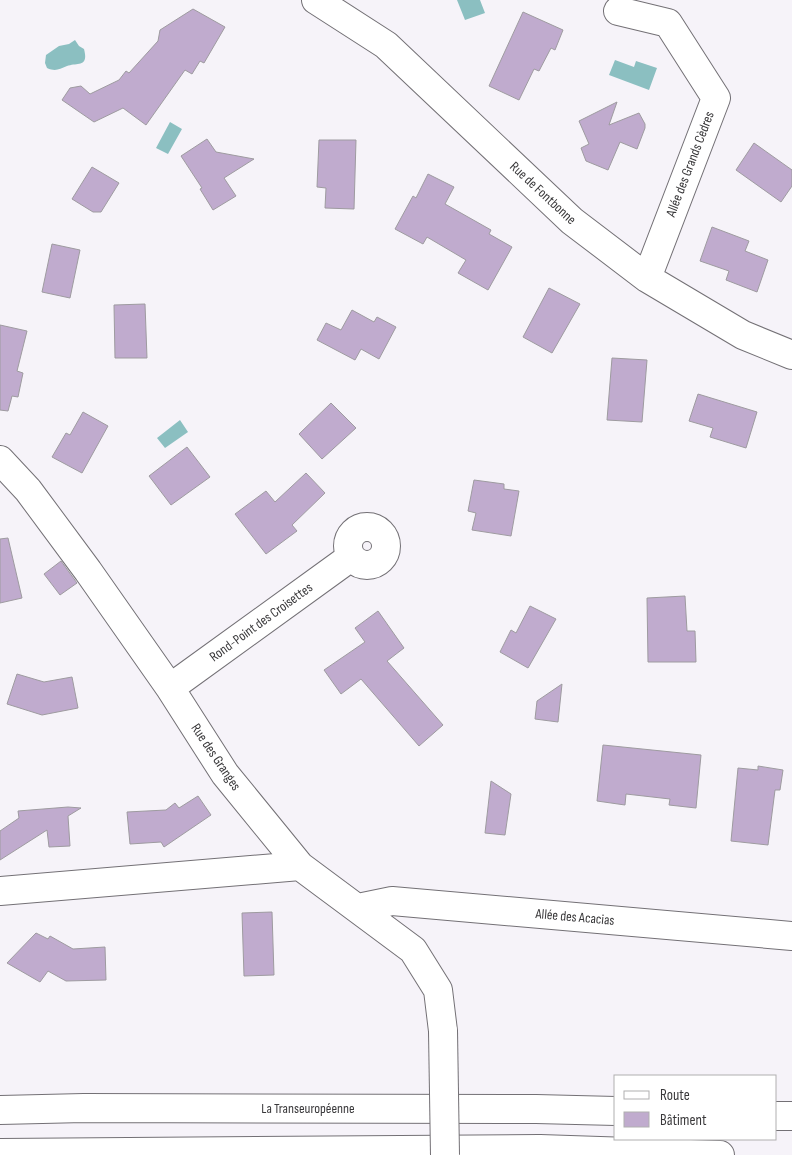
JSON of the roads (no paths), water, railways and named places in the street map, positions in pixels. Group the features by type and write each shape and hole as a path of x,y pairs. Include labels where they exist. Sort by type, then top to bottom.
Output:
{"main road":[{"name":"Rue de Fontbonne","path":"316,0 386,45 572,221 647,278 743,335 792,355"},
{"name":"Allée des Grands Cèdres","path":"618,11 668,22 716,98 647,278"},
{"name":"Rue des Granges","path":"0,460 28,490 88,571 170,688 225,774 300,866 413,950 438,990 443,1031 445,1155"},
{"name":"Rond-Point des Croisettes","path":"170,688 351,557"},
{"path":"0,891 300,866"},
{"name":"Allée des Acacias","path":"358,908 392,901 792,936"},
{"name":"La Transeuropéenne","path":"0,1110 84,1108 614,1111"},
{"path":"777,1116 792,1116"},
{"path":"0,1153 540,1149 720,1155"}],"water":[{"path":"457,0 480,0 485,13 465,20"},
{"path":"75,40 84,49 85,59 83,62 57,70 47,68 45,63 46,55 59,46 69,44"},
{"path":"615,60 634,67 636,61 657,68 649,90 609,75"},
{"path":"170,122 182,129 168,154 156,148"},
{"path":"180,420 188,432 165,448 157,438"}]}
